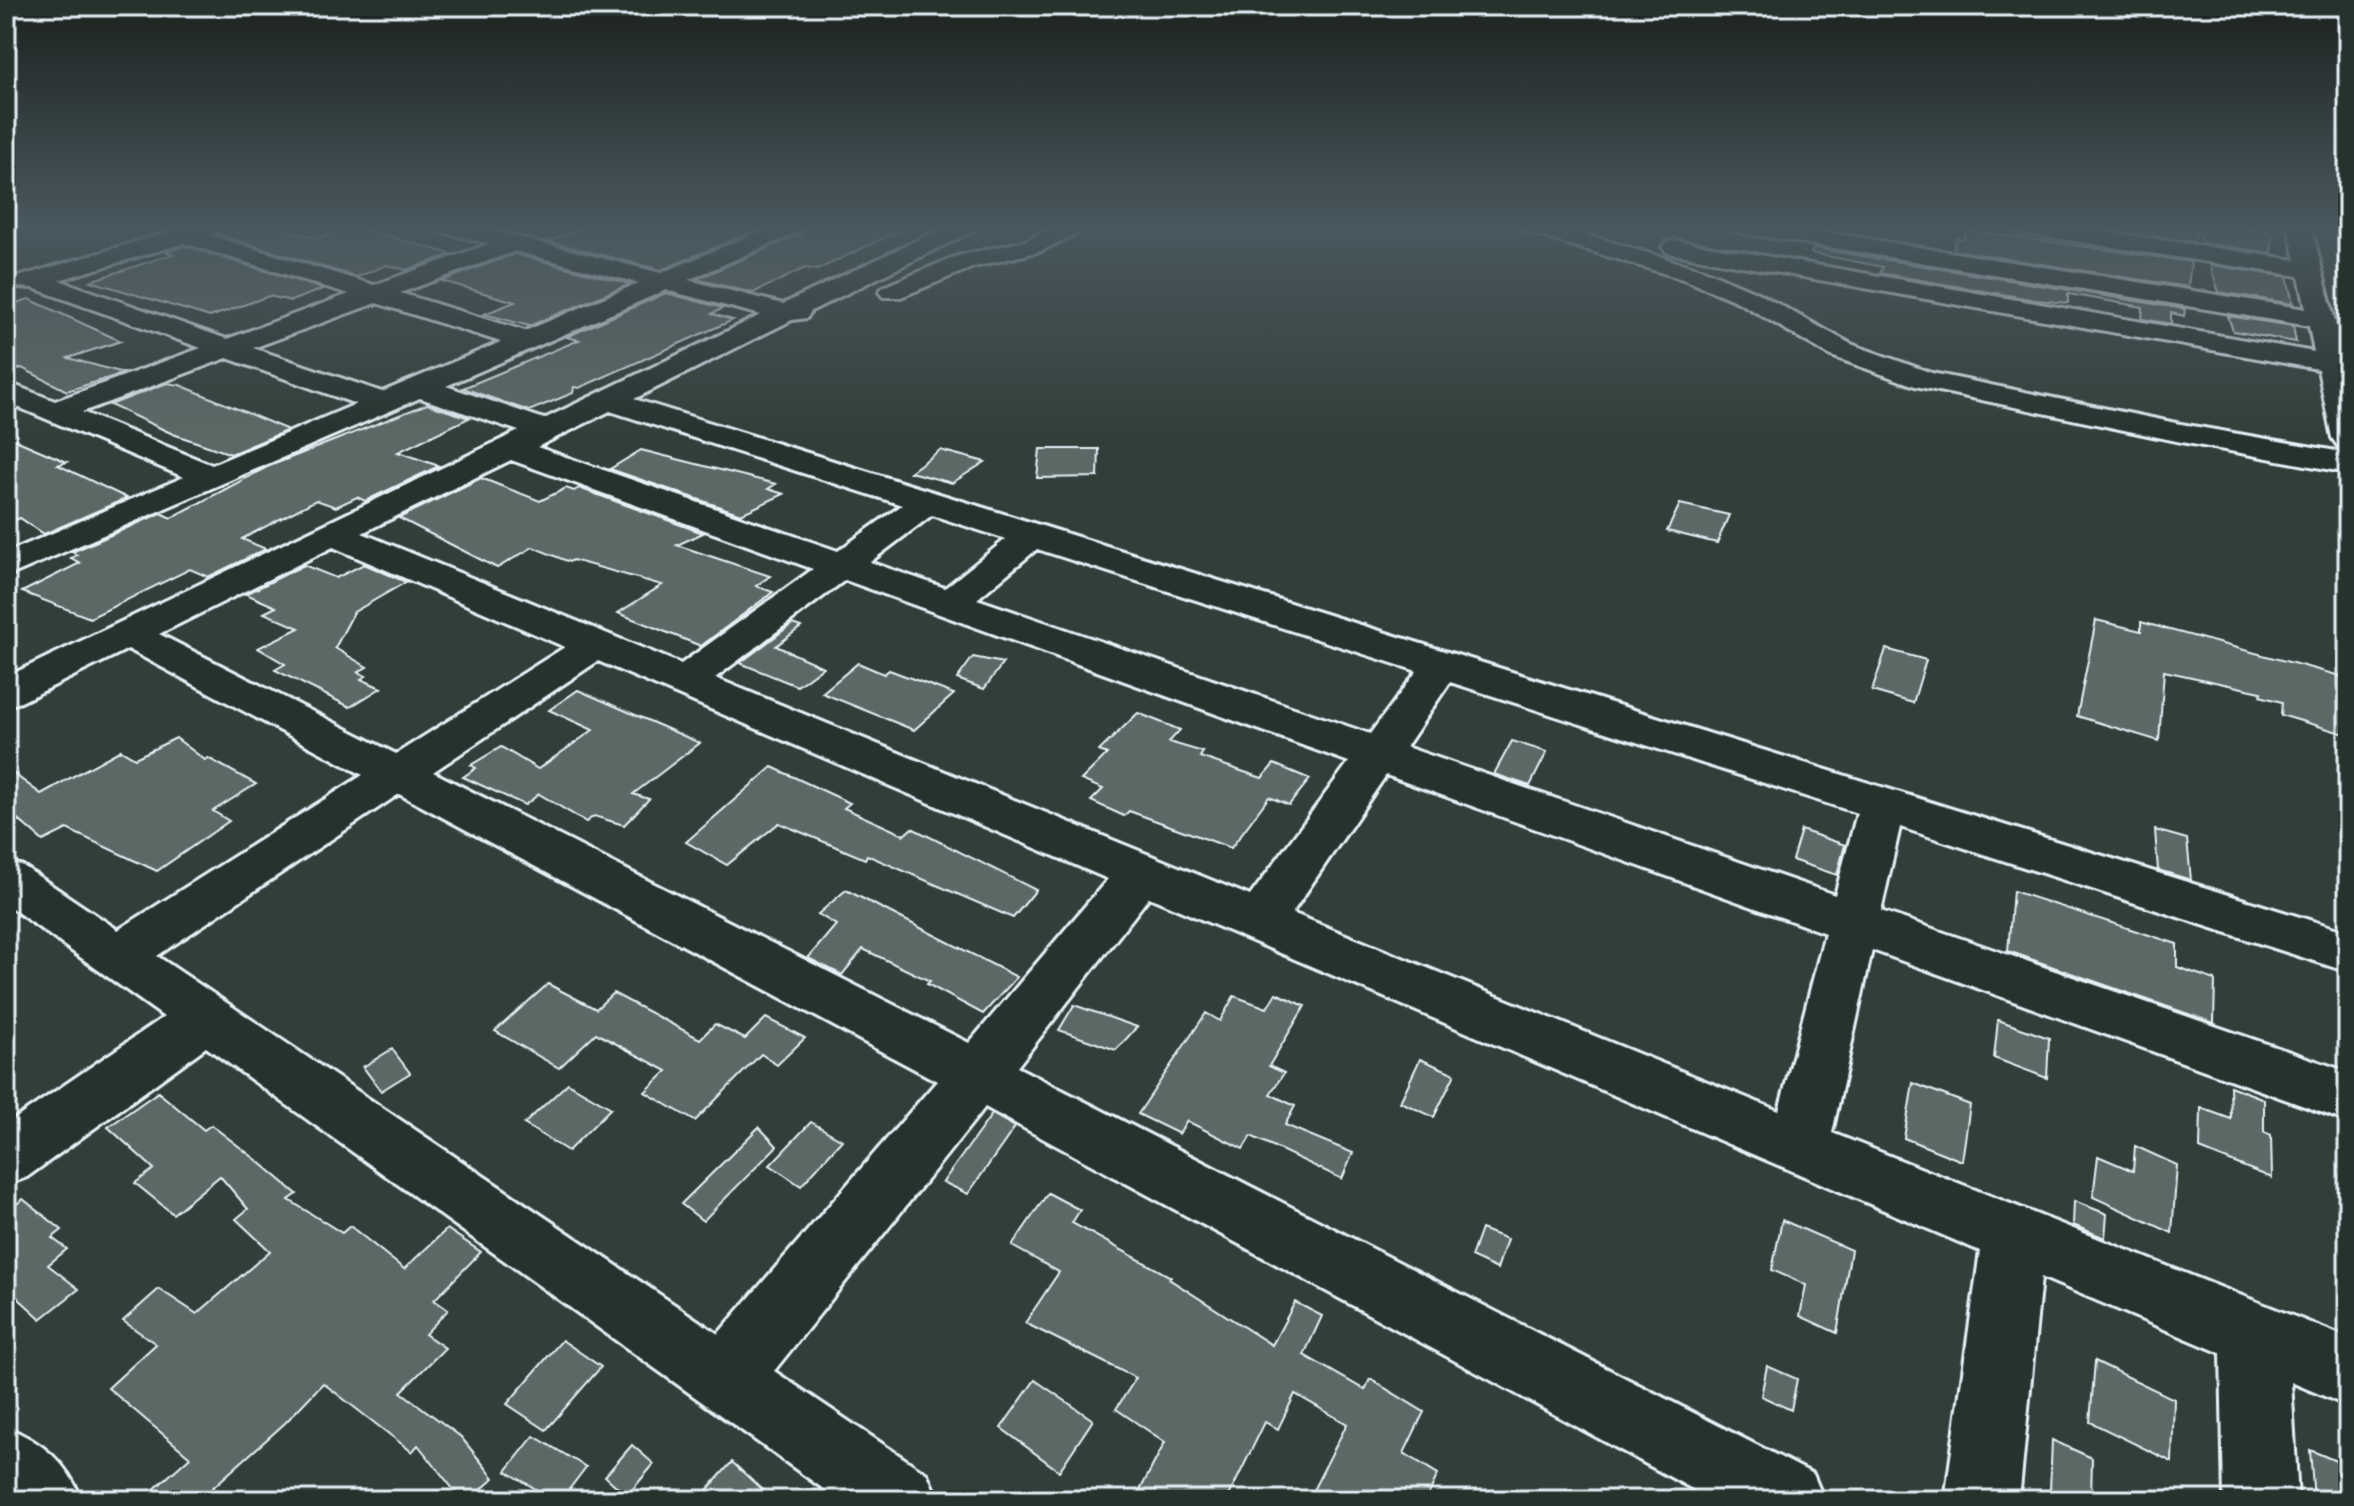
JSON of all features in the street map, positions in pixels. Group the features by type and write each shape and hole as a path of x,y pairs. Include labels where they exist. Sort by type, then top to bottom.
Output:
{"street":[{"path":"80,296 383,403"},
{"path":"55,411 370,296"},
{"path":"383,296 527,341"},
{"path":"6,566 630,296"},
{"path":"719,296 785,313 879,296"},
{"path":"6,693 820,296"},
{"path":"1745,296 1841,350 1925,380 2181,433 2348,463"},
{"path":"1951,296 2330,363"},
{"path":"2322,296 2330,363 2348,438"},
{"path":"418,387 528,439 842,565 2348,1097"},
{"path":"6,391 212,477"},
{"path":"607,400 2348,952"},
{"path":"684,681 928,502"},
{"path":"332,534 1799,1147 2348,1372"},
{"path":"949,603 1032,535"},
{"path":"129,634 1787,1500"},
{"path":"118,956 597,644"},
{"path":"1259,921 1442,665"},
{"path":"1799,1147 1882,804"},
{"path":"725,1378 1141,872"},
{"path":"6,879 897,1499"},
{"path":"6,1158 206,1018"},
{"path":"1982,1500 2014,1233"},
{"path":"2254,1332 2261,1500"},
{"path":"6,1463 45,1500"}],"building":[{"path":"141,296 268,296 210,317"},
{"path":"270,296 304,296 291,301"},
{"path":"495,296 600,296 529,326 484,314 515,302"},
{"path":"659,296 678,296 723,308 712,314 733,320 579,388 574,387 573,393 529,411 463,388 579,340 566,337"},
{"path":"2015,296 2068,296 2068,303"},
{"path":"2081,296 2107,296 2185,309 2184,316 2171,313 2171,324 2142,319 2143,307"},
{"path":"2245,296 2291,296 2293,304"},
{"path":"29,299 121,341 68,358 124,373 67,391 22,368 6,373 6,306"},
{"path":"2228,316 2293,326 2296,342 2233,331"},
{"path":"167,383 180,385 288,430 231,454 173,434 110,405"},
{"path":"427,404 469,418 398,452 439,466 365,501 357,497 336,507 316,500 242,539 266,549 208,577 190,569 90,618 22,592 80,563 71,558 77,555 72,552 161,513 171,518 267,467"},
{"path":"6,436 67,462 58,465 127,498 44,534 20,518 6,524"},
{"path":"1040,449 1099,449 1098,477 1037,478"},
{"path":"641,450 776,484 768,489 784,494 741,514 610,469"},
{"path":"940,450 985,462 952,483 910,472"},
{"path":"481,478 540,501 566,488 574,491 579,488 703,533 677,545 770,576 756,586 773,592 701,646 618,613 662,585 573,560 569,562 533,547 497,568 399,518"},
{"path":"1680,504 1729,515 1717,543 1667,531"},
{"path":"364,564 406,582 354,612 335,648 367,667 358,672 366,676 361,679 381,688 350,707 275,670 285,664 258,648 299,628 264,613 276,607 246,594 304,565 336,578"},
{"path":"2096,620 2141,631 2141,622 2348,678 2348,735 2281,715 2282,702 2260,696 2261,692 2164,671 2159,741 2077,716"},
{"path":"792,624 801,627 776,646 823,667 797,686 740,663"},
{"path":"1886,649 1926,660 1913,703 1872,691"},
{"path":"973,657 1003,663 984,689 957,679"},
{"path":"858,663 884,674 889,670 954,694 914,730 822,693"},
{"path":"578,690 700,743 633,794 649,799 624,825 594,816 586,822 539,794 525,805 463,777 476,768 471,765 501,747 538,769 593,730 549,710"},
{"path":"1138,713 1180,730 1169,742 1203,752 1200,757 1262,778 1274,764 1310,779 1289,805 1269,797 1231,848 1129,811 1124,816 1091,801 1103,789 1081,780 1107,754 1099,751"},
{"path":"176,738 205,760 208,758 256,784 213,811 229,821 157,871 67,829 43,841 6,809 6,768 41,794 121,750 135,758"},
{"path":"1512,741 1547,752 1530,786 1494,774"},
{"path":"772,767 850,803 844,808 904,835 912,828 1036,890 1013,918 867,855 865,859 779,823 727,865 686,842"},
{"path":"1801,830 1845,845 1837,875 1792,860"},
{"path":"2155,830 2187,839 2191,880 2158,870"},
{"path":"846,890 1017,977 983,1014 927,984 930,981 863,949 842,975 808,958 836,925 818,914"},
{"path":"2013,891 2177,944 2177,967 2215,980 2214,1023 2008,951"},
{"path":"548,984 596,1009 613,993 700,1039 715,1024 745,1039 766,1018 805,1038 777,1065 761,1054 695,1121 645,1092 667,1071 596,1033 559,1068 495,1031"},
{"path":"1276,993 1305,1006 1269,1066 1284,1073 1270,1094 1295,1106 1285,1125 1353,1153 1342,1179 1251,1136 1243,1149 1187,1121 1179,1134 1138,1114 1206,1013 1220,1021 1234,996 1267,1008"},
{"path":"1074,1005 1137,1027 1116,1050 1059,1030"},
{"path":"1998,1020 2049,1038 2047,1078 1994,1058"},
{"path":"392,1049 410,1073 381,1091 363,1067"},
{"path":"1420,1059 1455,1074 1434,1117 1400,1102"},
{"path":"568,1083 611,1108 568,1151 524,1124"},
{"path":"1913,1083 1970,1105 1962,1161 1904,1138"},
{"path":"2230,1086 2264,1099 2264,1132 2271,1135 2272,1178 2200,1149 2201,1108 2231,1119"},
{"path":"158,1092 204,1130 211,1125 258,1161 297,1194 289,1200 342,1233 350,1226 404,1269 447,1229 481,1252 434,1300 448,1310 425,1334 445,1348 401,1392 461,1437 494,1478 470,1500 462,1500 418,1445 412,1452 323,1383 285,1423 199,1500 142,1500 190,1457 108,1388 156,1344 123,1321 159,1289 197,1314 270,1251 236,1219 248,1209 220,1176 173,1214 135,1183 154,1169 108,1127"},
{"path":"992,1114 1015,1127 968,1194 943,1182"},
{"path":"811,1122 842,1140 801,1186 770,1165"},
{"path":"759,1127 777,1146 703,1221 681,1204"},
{"path":"2135,1146 2177,1165 2172,1233 2093,1197 2098,1156 2133,1171"},
{"path":"1048,1193 1080,1210 1072,1223 1171,1277 1169,1279 1272,1345 1295,1302 1322,1316 1304,1355 1365,1390 1370,1379 1424,1412 1404,1453 1438,1474 1426,1500 1308,1500 1347,1424 1295,1394 1278,1429 1265,1422 1227,1500 1135,1500 1165,1442 1116,1409 1136,1378 1025,1323 1059,1272 1012,1246"},
{"path":"23,1199 62,1230 52,1238 67,1249 48,1265 79,1289 41,1319 6,1287 6,1212"},
{"path":"2074,1201 2107,1214 2105,1238 2073,1225"},
{"path":"1782,1220 1851,1250 1837,1333 1800,1316 1806,1285 1772,1270"},
{"path":"1481,1229 1507,1239 1497,1269 1471,1257"},
{"path":"562,1340 601,1367 546,1430 507,1404"},
{"path":"2095,1361 2174,1399 2172,1462 2090,1422"},
{"path":"1767,1366 1797,1379 1791,1410 1761,1396"},
{"path":"1035,1380 1093,1420 1059,1471 1001,1428"},
{"path":"534,1436 586,1467 561,1500 554,1500 506,1471"},
{"path":"2052,1440 2092,1458 2091,1500 2071,1500 2050,1490"},
{"path":"632,1445 654,1464 627,1496 605,1476"},
{"path":"2310,1450 2348,1466 2348,1500 2314,1500"},
{"path":"732,1462 773,1500 698,1500"}]}
